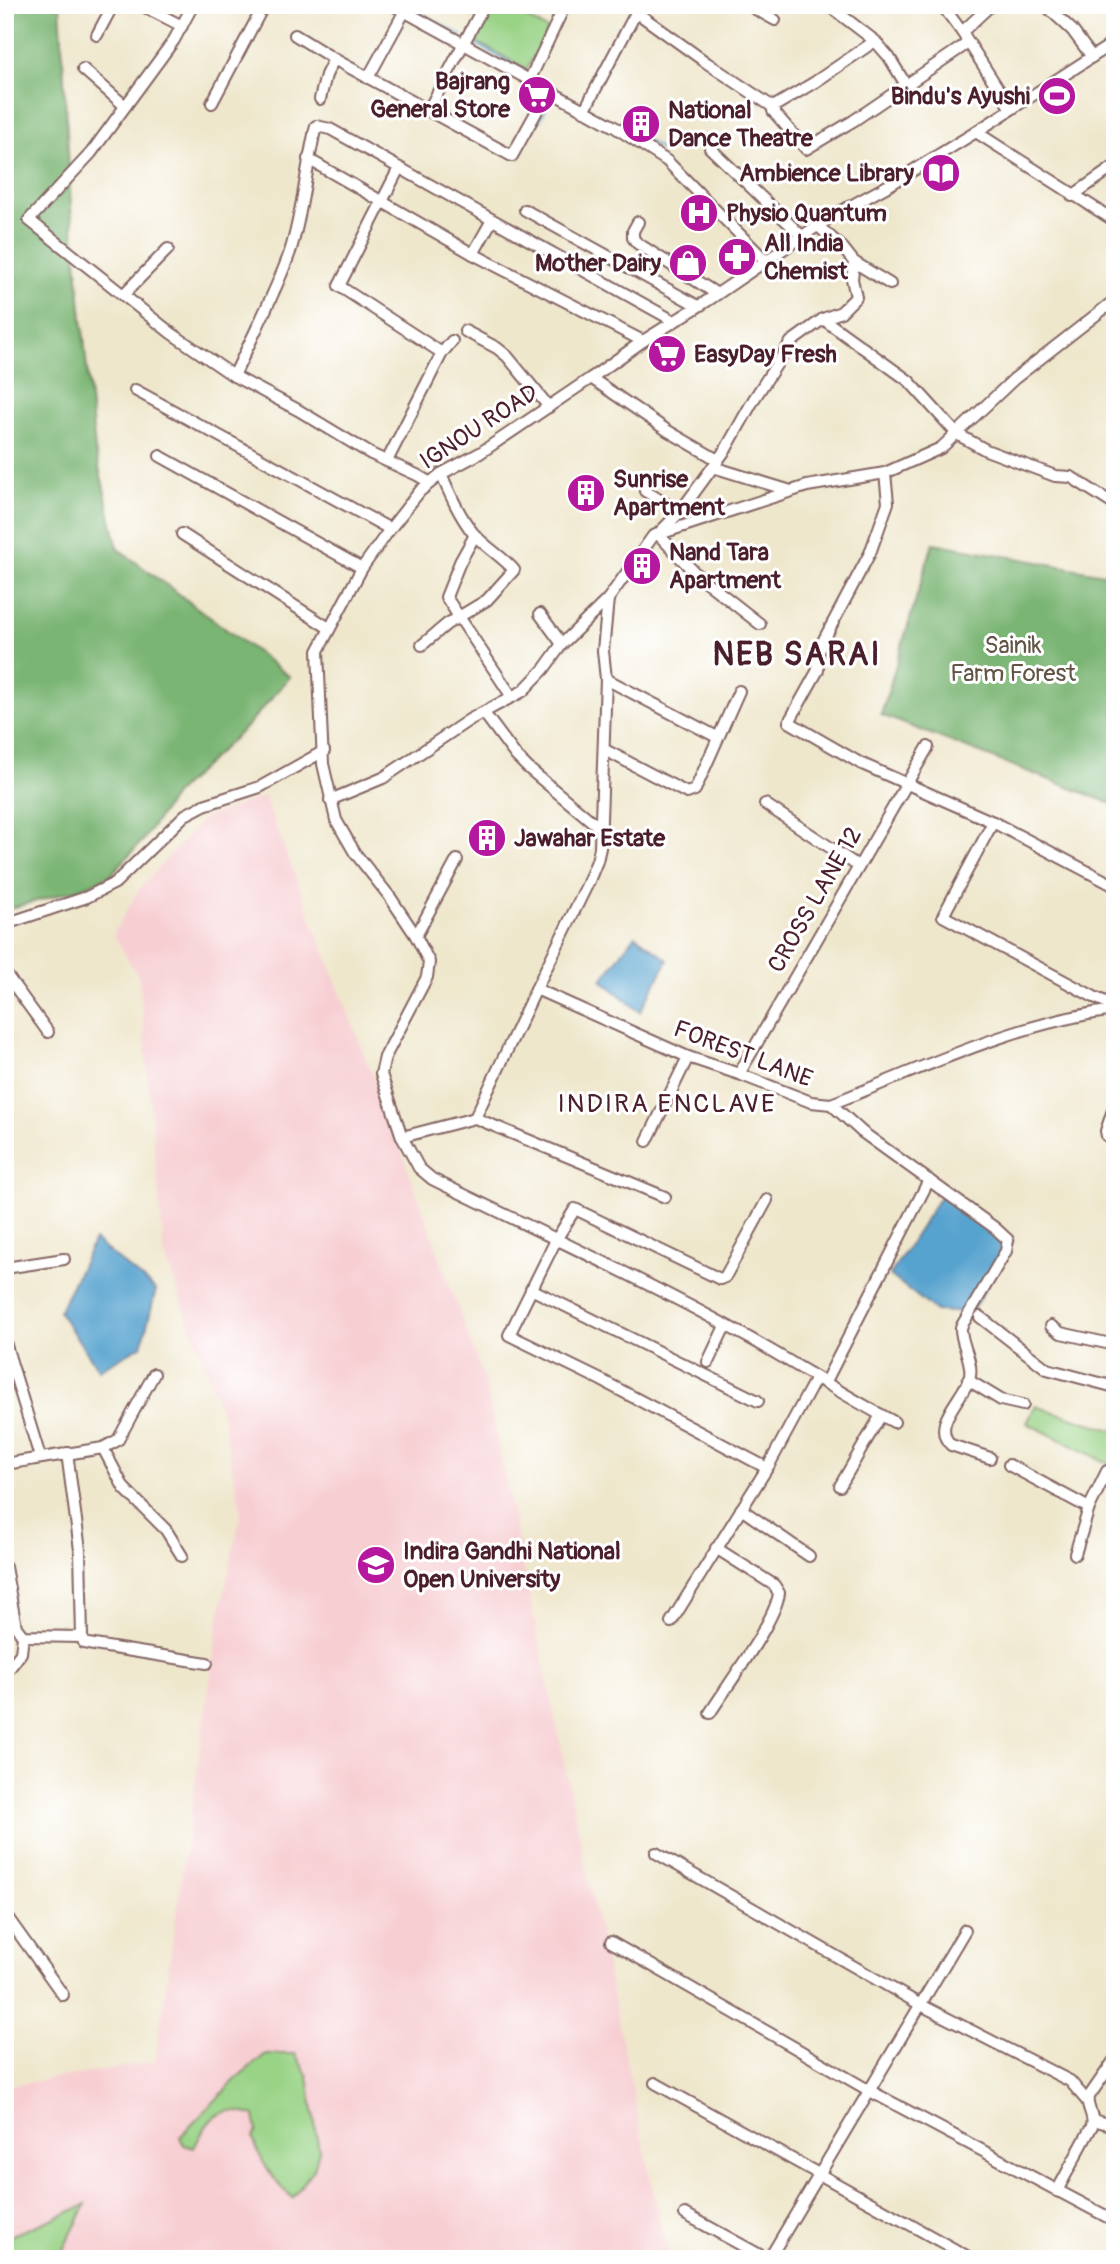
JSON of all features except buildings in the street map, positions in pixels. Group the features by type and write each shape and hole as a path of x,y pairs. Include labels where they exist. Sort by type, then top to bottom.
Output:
{"street":[{"path":"97,35 113,5"},
{"path":"141,5 182,26"},
{"path":"193,5 182,26 91,153 29,220 171,333 234,376 429,482"},
{"path":"212,103 264,5"},
{"path":"393,5 407,9 464,45 613,127 667,161 766,261"},
{"path":"428,111 484,5"},
{"path":"529,81 565,5"},
{"path":"748,5 775,20"},
{"path":"828,5 875,41 889,57 906,85"},
{"path":"942,5 1012,109"},
{"path":"962,32 991,5"},
{"path":"1045,5 1072,30 1092,57"},
{"path":"584,111 638,8 707,63 773,107 773,111 806,149 853,121 968,43"},
{"path":"368,78 407,9"},
{"path":"295,35 512,156 548,91"},
{"path":"773,107 875,41"},
{"name":"IGNOU ROAD","path":"894,1422 750,1338 593,1256 424,1174 411,1157 381,1070 428,972 429,962 416,936 390,897 355,853 336,820 323,764 318,651 362,568 411,501 429,482 480,453 802,236 976,132 1115,42"},
{"path":"320,99 326,75 334,59"},
{"path":"83,69 125,106"},
{"path":"234,376 289,255 317,126 330,129 674,321"},
{"path":"976,132 1072,196 1115,221"},
{"path":"710,148 802,236"},
{"path":"308,159 473,254 643,341"},
{"path":"1072,196 1115,166"},
{"path":"399,168 339,286 442,353"},
{"path":"525,210 698,306"},
{"path":"473,254 492,220"},
{"path":"638,222 633,231 633,238 637,243 717,294"},
{"path":"818,226 843,248 854,262 890,284"},
{"path":"124,293 168,249"},
{"path":"330,800 383,778 469,720 512,697 535,680 562,644 608,599 649,540 680,512 715,463 791,342 823,319 841,312 856,297 852,279 854,262"},
{"path":"658,534 807,486 885,473 941,448 1014,379 1115,300"},
{"path":"823,319 909,381 957,434 986,450 1055,476 1072,477 1115,505"},
{"path":"465,331 508,356 549,407"},
{"path":"387,461 442,353 452,341"},
{"path":"591,378 715,463 791,491"},
{"path":"135,390 390,529"},
{"path":"160,456 362,568"},
{"path":"885,473 888,503 870,553 821,645 817,673 788,721 860,763 993,822 1115,886"},
{"path":"422,645 459,616 487,600 514,570 501,555 475,536 458,511 441,474"},
{"path":"645,491 680,512"},
{"path":"182,534 329,628"},
{"path":"658,534 696,574 760,624"},
{"path":"475,536 460,562 446,597 512,697"},
{"path":"475,1118 597,862 605,750 606,679 603,651 608,599"},
{"path":"540,614 562,644"},
{"path":"606,679 717,737"},
{"path":"605,750 691,793 695,790 739,691"},
{"path":"484,713 528,768 601,829"},
{"name":"CROSS LANE 12","path":"739,1074 928,747"},
{"path":"5,924 87,897 115,883 186,816 204,805 260,787 324,751"},
{"path":"765,804 858,866"},
{"path":"993,822 943,916 1115,1008"},
{"path":"416,936 457,860"},
{"path":"5,973 48,1032"},
{"name":"FOREST LANE","path":"536,989 688,1057 811,1102 831,1104 1012,1033 1060,1018 1115,1008"},
{"path":"648,1140 688,1057"},
{"path":"831,1104 851,1124 1008,1240 1006,1251 961,1327 970,1368 968,1380 946,1419 945,1427 947,1442 951,1445 990,1458"},
{"path":"1115,1104 1106,1132 1107,1136 1115,1139"},
{"path":"402,1137 475,1118 665,1197"},
{"path":"671,1622 820,1380 929,1180"},
{"path":"767,1200 723,1279 575,1209 556,1240 509,1335 601,1380 767,1468"},
{"path":"5,1268 64,1259"},
{"path":"531,1289 758,1401"},
{"path":"980,1317 1042,1367 1115,1387"},
{"path":"708,1362 725,1326"},
{"path":"1051,1326 1061,1333 1115,1345"},
{"path":"5,1342 40,1457"},
{"path":"5,1464 103,1448 120,1438 154,1374"},
{"path":"968,1380 1001,1400 1023,1405"},
{"path":"840,1486 881,1415"},
{"path":"103,1448 124,1488 166,1530 182,1556"},
{"path":"67,1453 80,1550 84,1643 208,1663"},
{"path":"1009,1465 1089,1508"},
{"path":"1075,1554 1089,1508 1107,1472 1115,1469"},
{"path":"741,1509 808,1556"},
{"path":"710,1713 759,1637 776,1606 779,1593 774,1585 716,1548"},
{"path":"5,1567 17,1630 23,1636 82,1637"},
{"path":"5,1674 21,1653 23,1636"},
{"path":"656,1853 922,2004 1078,2087 1087,2101 1093,2120 1091,2129 1057,2191"},
{"path":"5,1914 63,1994"},
{"path":"685,2214 768,2259 965,1930"},
{"path":"611,1942 870,2091 1115,2221"},
{"path":"1087,2101 1115,2059"},
{"path":"655,2083 972,2259"},
{"path":"1093,2120 1115,2126"}],"shaded area":[{"name":"Indira Gandhi National Open University","path":"264,796 396,1136 485,1382 663,2237 671,2259 5,2259 5,2086 155,2062 219,1617 241,1512 222,1414 164,1253 139,978 113,934 140,888 204,818"}],"green space":[{"path":"5,5 60,5 71,207 95,450 118,549 290,677 248,725 175,794 143,840 110,876 79,889 5,910"},
{"path":"494,5 503,5 548,30 527,69 474,41"},
{"name":"Sainik Farm Forest","path":"933,543 1115,576 1115,805 881,715"},
{"path":"1035,1406 1115,1431 1115,1467 1027,1423"},
{"path":"266,2054 295,2054 308,2076 319,2151 314,2169 292,2198 273,2177 260,2156 253,2138 257,2131 254,2116 232,2111 216,2116 204,2129 194,2148 184,2145 180,2137 240,2075"},
{"path":"86,2205 58,2259 5,2259 5,2238"}],"water":[{"path":"635,935 668,960 640,1012 602,980"},
{"path":"943,1192 1012,1241 971,1313 936,1311 890,1275"},
{"path":"94,1240 156,1290 142,1345 99,1370 59,1312"}],"waterway":[{"path":"410,7 462,36"},
{"path":"468,39 529,74"},
{"path":"538,123 552,98"},
{"path":"569,108 606,128"},
{"path":"618,123 662,150"}],"place":[{"name":"Bajrang General Store","path":"537,95"},
{"name":"Bindu's Ayushi","path":"1057,96"},
{"name":"National Dance Theatre","path":"641,124"},
{"name":"Ambience Library","path":"941,173"},
{"name":"Physio Quantum","path":"699,213"},
{"name":"All India Chemist","path":"737,257"},
{"name":"Mother Dairy","path":"688,263"},
{"name":"EasyDay Fresh","path":"667,354"},
{"name":"Sunrise Apartment","path":"586,493"},
{"name":"Nand Tara Apartment","path":"642,566"},
{"name":"Jawahar Estate","path":"487,838"},
{"name":"Indira Gandhi National Open University","path":"376,1565"}],"district":[{"name":"NEB SARAI","path":"797,655"},
{"name":"INDIRA ENCLAVE","path":"667,1104"}]}
